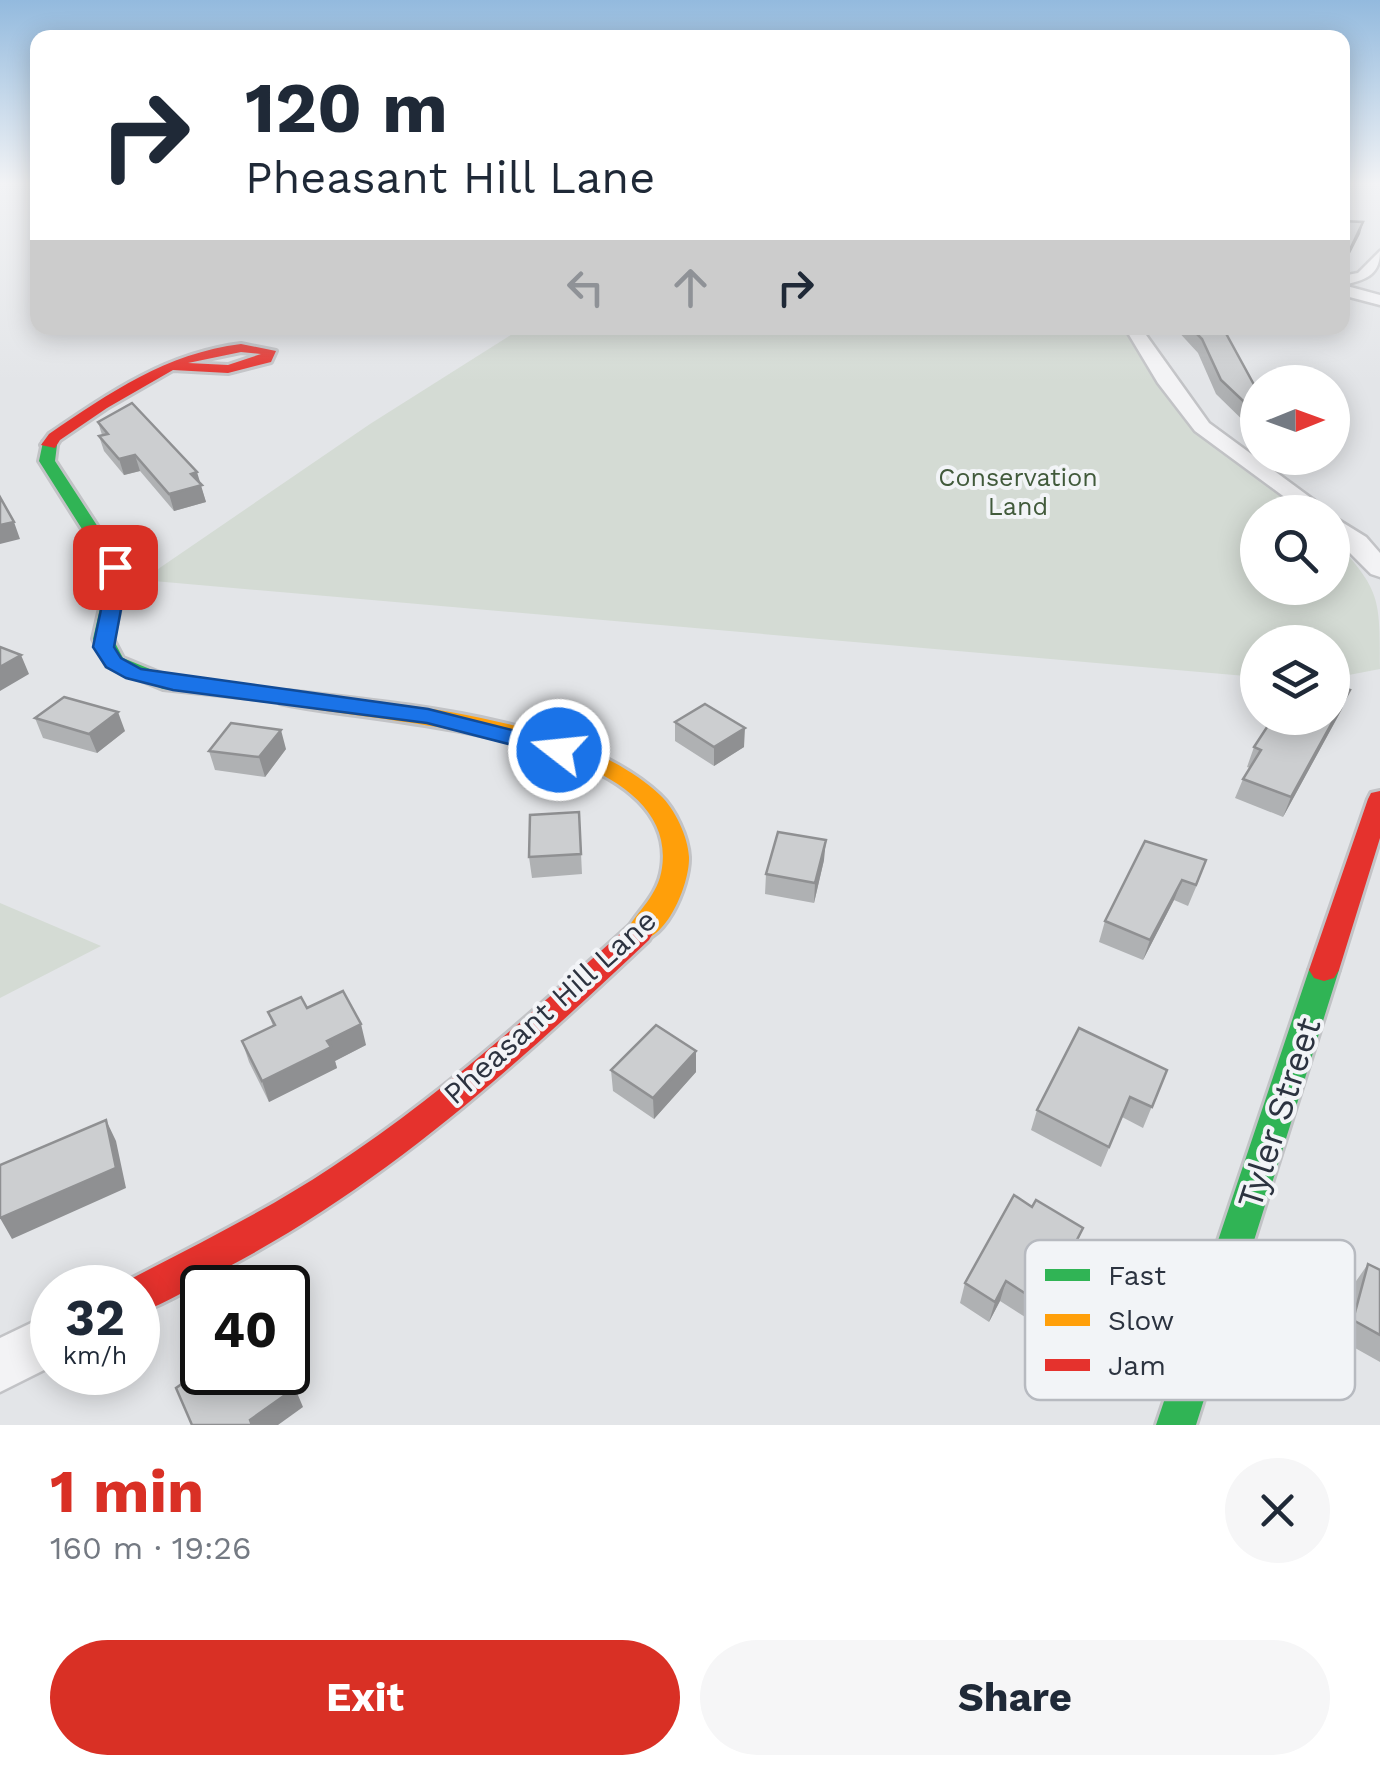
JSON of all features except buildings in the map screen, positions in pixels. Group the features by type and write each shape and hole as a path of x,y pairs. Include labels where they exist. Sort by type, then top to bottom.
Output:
{"street":[{"path":"1350,280 1364,276 1380,255"},
{"path":"1350,292 1380,300"},
{"path":"1138,335 1167,383 1202,427 1296,495"},
{"name":"Pheasant Hill Lane","path":"160,1283 299,1208 468,1088 641,931 659,911 676,866 672,827 656,803 609,771 559,750 428,716 159,681 114,662 103,639 118,577 115,567 47,461 46,451 67,428 178,367"},
{"path":"1350,537 1380,569"},
{"name":"Tyler Street","path":"1236,1240 1380,800"},
{"path":"0,1366 30,1350"},
{"name":"Tyler Street","path":"1176,1425 1184,1400"}],"green space":[{"name":"Conservation Land","path":"511,335 1131,335 1168,399 1189,423 1240,463 1240,475 1256,475 1283,495 1240,495 1240,605 1350,605 1350,558 1369,583 1378,609 1380,669 1350,675 1350,625 1240,625 1240,676 142,580 370,424"},
{"path":"0,903 101,946 0,998"}],"traffic: fast":[{"path":"49,445 47,461 115,567 117,577 103,639 114,662 163,682 288,698"},
{"path":"1236,1240 1324,970"},
{"path":"1176,1425 1184,1400"}],"traffic: slow":[{"path":"288,698 482,726 581,756 622,777 656,806 669,830 676,858 665,898 639,933"}],"traffic: jam":[{"path":"49,445 54,437 129,388 185,360 213,351 269,351 266,359 228,369 178,367"},
{"path":"1324,970 1380,799"},
{"path":"160,1284 280,1219 390,1146 517,1043 639,933"}],"route":[{"path":"115,567 118,577 104,647 114,662 134,674 173,683 428,716 559,750"}]}
